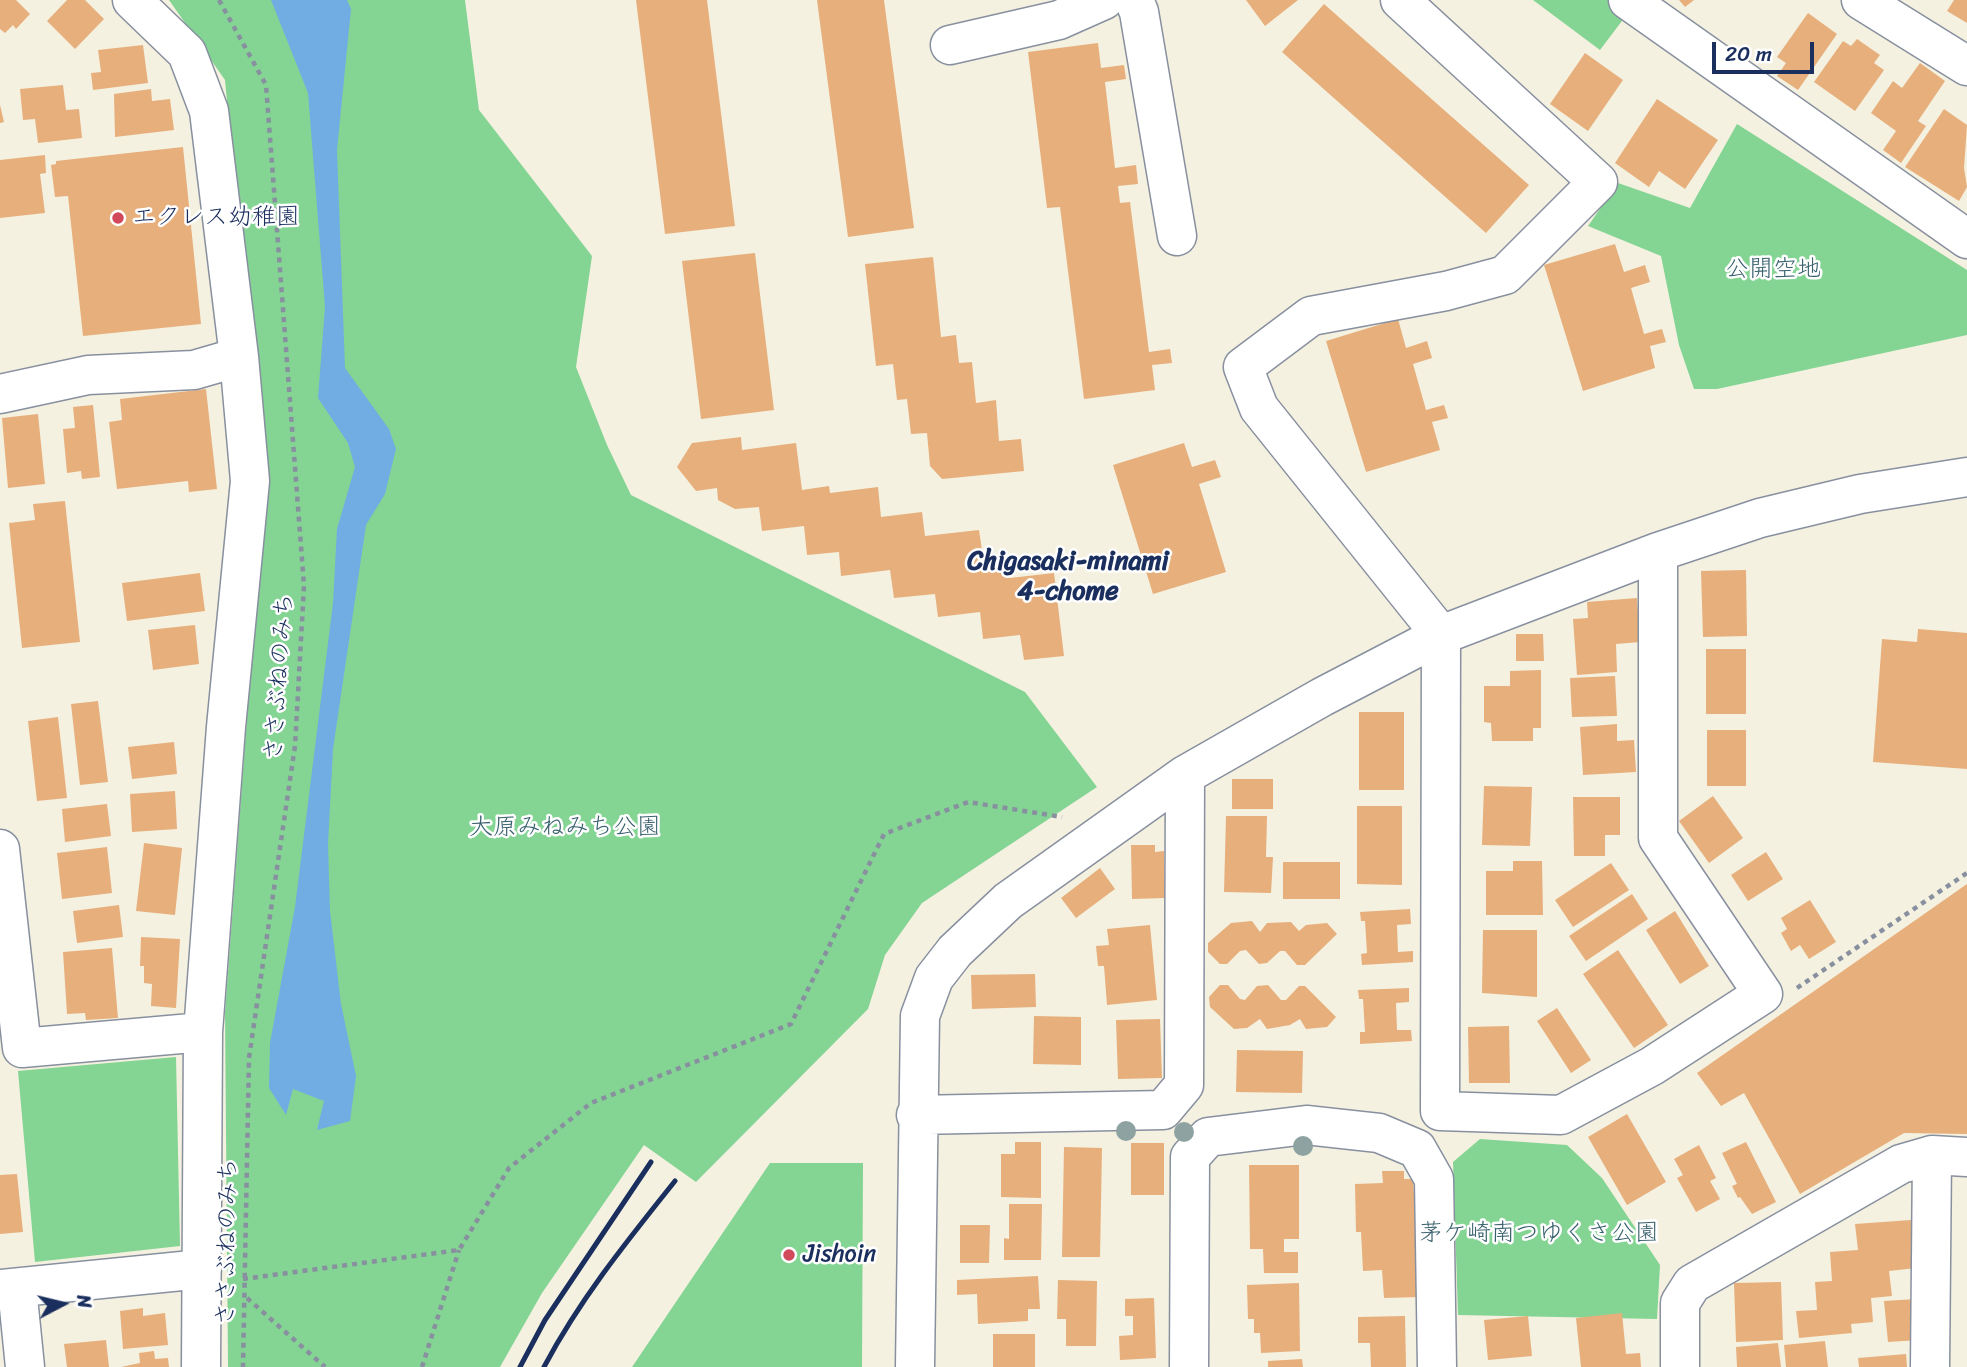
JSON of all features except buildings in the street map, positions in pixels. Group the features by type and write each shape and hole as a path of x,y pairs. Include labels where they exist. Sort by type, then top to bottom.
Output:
{"street":[{"path":"132,0 187,52 209,111 239,357 250,481 226,727 203,1032 201,1367"},
{"path":"950,45 1059,20 1104,0"},
{"path":"1134,0 1139,12 1177,236"},
{"path":"1400,0 1598,182 1505,275 1446,291 1311,316 1243,367 1259,408 1441,635 1440,1111 1561,1115 1652,1066 1763,994 1658,838 1658,552"},
{"path":"1628,0 1967,239"},
{"path":"1861,0 1967,66"},
{"path":"0,394 88,375 194,370 239,357"},
{"path":"915,1367 916,1115 920,1016 934,978 955,951 1008,901 1185,775 1322,697 1441,635 1658,552 1760,518 1860,494 1967,477"},
{"path":"916,1115 1163,1110 1184,1085 1185,775"},
{"path":"0,849 22,1048 203,1032"},
{"path":"1189,1367 1190,1157 1208,1137 1306,1125 1379,1133 1417,1149 1434,1179 1437,1367"},
{"path":"1680,1367 1680,1303 1692,1284 1900,1164 1950,1156 1930,1367"},
{"path":"25,1367 8,1288 202,1269"}],"path":[{"name":"ささぶねのみち","path":"219,0 266,85 304,586 295,746 249,1058 243,1367"},
{"path":"422,1367 459,1250 509,1168 591,1103 791,1024 884,834 968,802 1072,819"},
{"path":"1763,994 1777,1001 1965,873"},
{"path":"244,1279 459,1250"},
{"path":"246,1297 325,1367"}],"green space":[{"name":"大原みねみち公園","path":"169,0 465,0 479,110 592,256 576,367 607,445 631,495 1025,692 1097,787 922,903 885,955 868,1009 696,1182 644,1145 542,1293 500,1367 228,1367 225,1013 264,487 225,80"},
{"path":"1533,0 1619,0 1631,9 1600,50"},
{"name":"公開空地","path":"1737,124 1967,270 1967,335 1717,389 1694,389 1679,345 1661,256 1588,226 1618,183 1690,208"},
{"path":"176,1057 180,1246 35,1262 18,1071"},
{"name":"茅ケ崎南つゆくさ公園","path":"1480,1139 1567,1145 1602,1178 1660,1265 1657,1319 1458,1315 1453,1162"},
{"name":"Jishoin","path":"770,1163 863,1163 862,1367 632,1367"}],"water":[{"path":"271,0 347,0 351,9 337,150 345,368 389,429 396,449 385,494 366,525 333,749 328,844 330,911 341,1004 356,1076 350,1121 317,1130 324,1101 293,1089 286,1115 269,1088 270,1043 295,907 333,603 337,529 355,467 348,443 318,398 325,307 308,93"}],"railway":[{"path":"520,1367 545,1320 651,1162"},
{"path":"544,1367 589,1294 675,1181"}],"place":[{"name":"エクレス幼稚園","path":"118,218"},
{"name":"Jishoin","path":"789,1255"}],"district":[{"name":"Chigasaki-minami 4-chome","path":"1068,577"}]}
